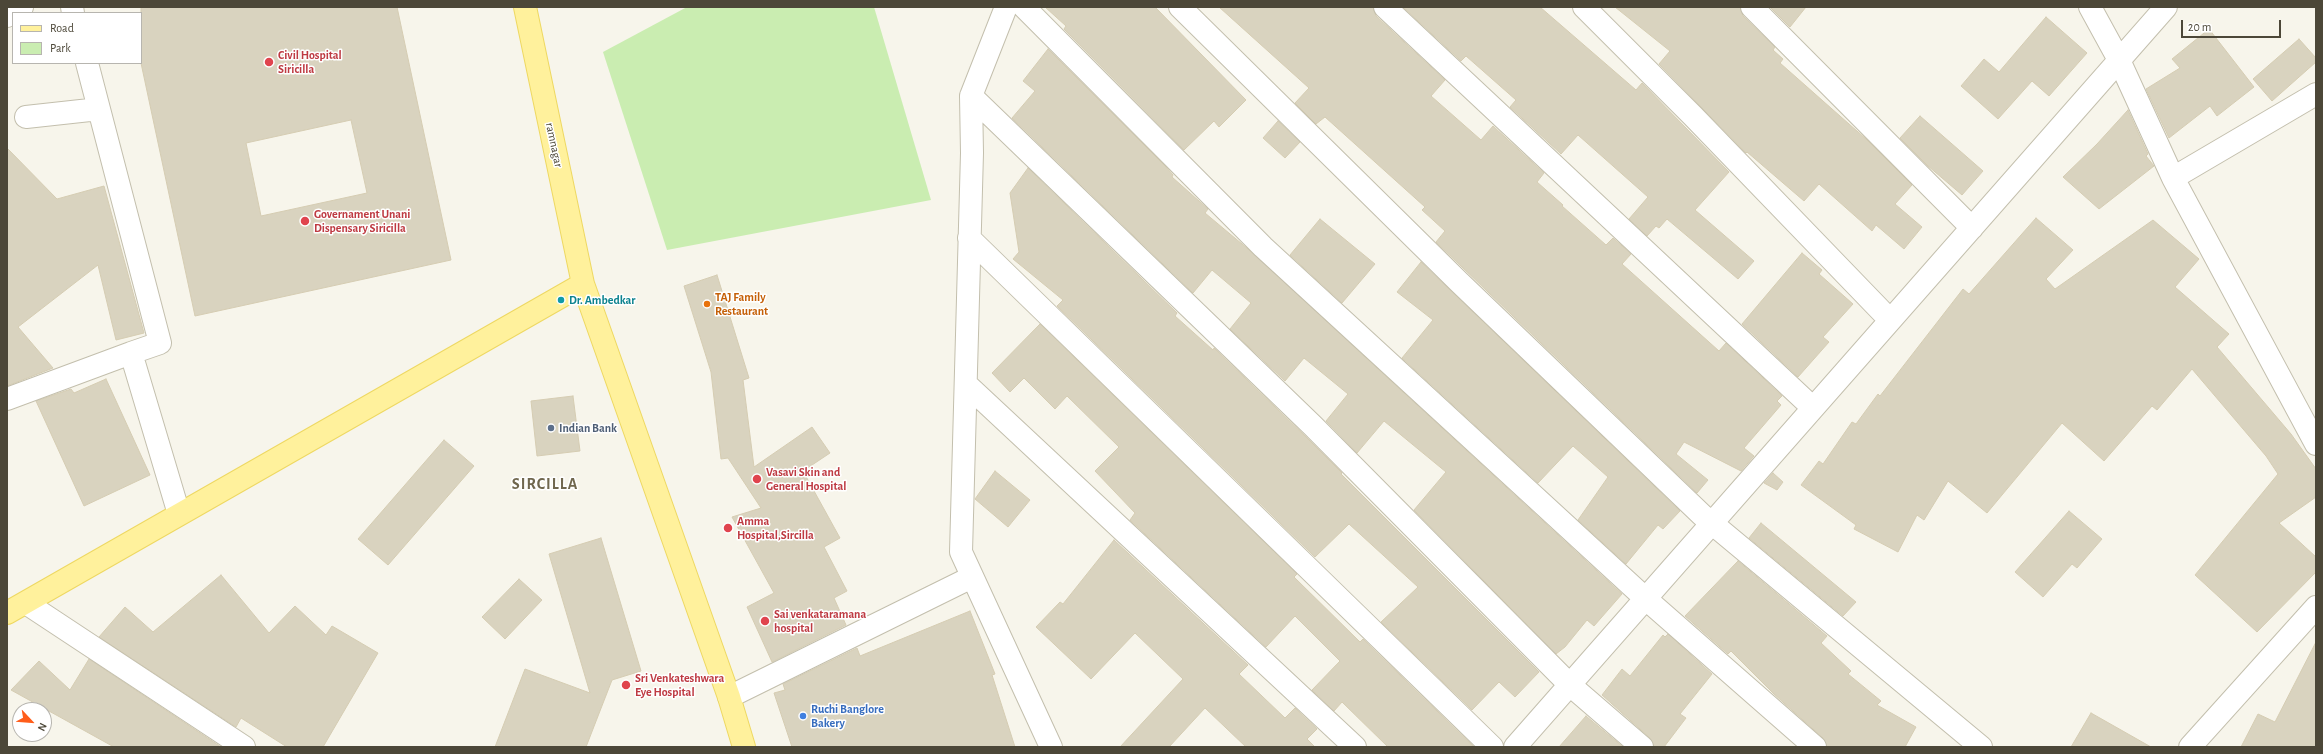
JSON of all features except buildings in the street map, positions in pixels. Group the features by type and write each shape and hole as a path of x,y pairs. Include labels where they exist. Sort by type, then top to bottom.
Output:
{"main road":[{"name":"ramnagar","path":"525,7 583,284 729,697 744,747"},
{"path":"7,613 583,284"}],"street":[{"path":"1006,7 972,96 961,552 1051,747"},
{"path":"1024,7 1263,247 1646,599 1815,747"},
{"path":"1180,7 1459,282 1712,523 1981,747"},
{"path":"1385,7 1813,408"},
{"path":"1584,7 1693,116 1890,320"},
{"path":"1752,7 1972,228"},
{"path":"2090,7 2119,60 2173,178 2316,444"},
{"path":"1515,747 2166,7"},
{"path":"7,399 160,343 87,64"},
{"path":"2173,178 2316,94"},
{"path":"972,96 1313,426 1570,685 1642,747"},
{"path":"26,117 99,109"},
{"path":"969,238 1492,747"},
{"path":"131,353 179,514"},
{"path":"966,384 1354,747"},
{"path":"729,697 972,576"},
{"path":"26,602 244,747"},
{"path":"2190,747 2316,607"}],"green space":[{"path":"687,7 874,7 931,200 667,250 603,52"}],"place":[{"name":"Civil Hospital Siricilla","path":"269,62"},
{"name":"Governament Unani Dispensary Siricilla","path":"305,221"},
{"name":"Dr. Ambedkar","path":"561,300"},
{"name":"TAJ Family Restaurant","path":"707,304"},
{"name":"Indian Bank","path":"551,428"},
{"name":"Vasavi Skin and General Hospital","path":"757,479"},
{"name":"Amma Hospital,Sircilla","path":"728,528"},
{"name":"Sai venkataramana hospital","path":"765,621"},
{"name":"Sri Venkateshwara Eye Hospital","path":"626,685"},
{"name":"Ruchi Banglore Bakery","path":"803,716"}],"district":[{"name":"SIRCILLA","path":"545,484"}]}
